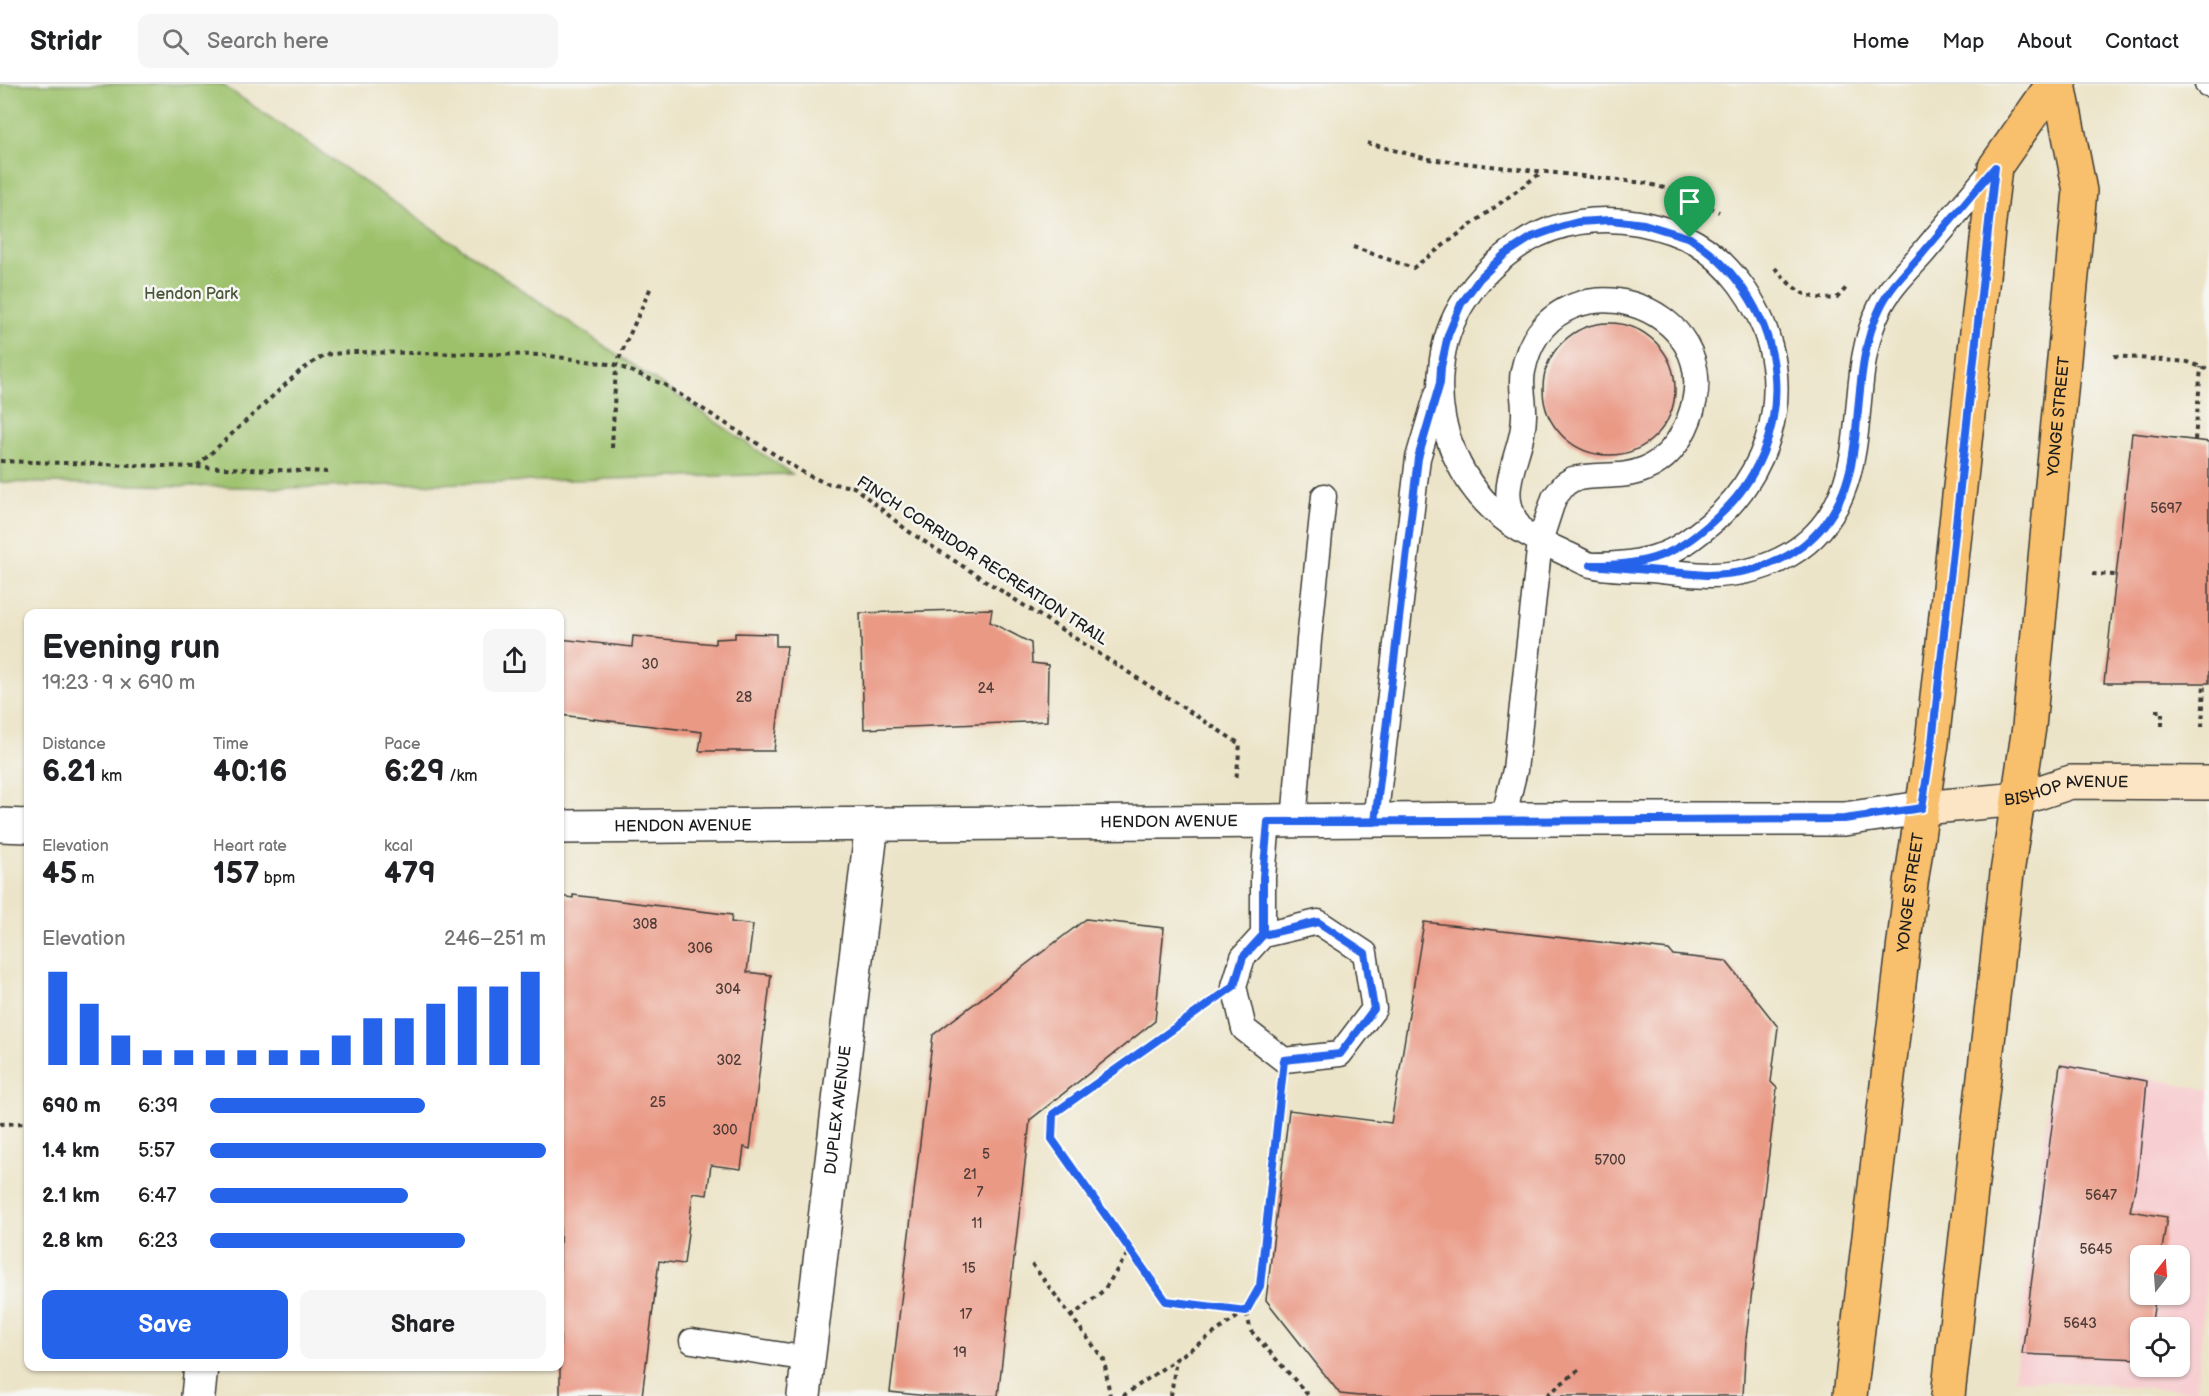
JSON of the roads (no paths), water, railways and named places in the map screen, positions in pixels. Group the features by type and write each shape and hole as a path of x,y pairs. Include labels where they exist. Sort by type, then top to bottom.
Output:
{"main road":[{"name":"YONGE STREET","path":"1850,1396 1911,883 1934,719 1995,167 2053,84"},
{"name":"YONGE STREET","path":"1948,1396 2007,873 2029,727 2080,191 2059,84"}],"street":[{"name":"BISHOP AVENUE","path":"1922,808 2019,799 2071,782 2209,783"},
{"name":"HENDON AVENUE","path":"564,827 1232,821 1375,822 1503,819 1844,819 1922,808"},
{"name":"DUPLEX AVENUE","path":"804,1396 872,824"},
{"path":"0,825 24,826"},
{"path":"198,1396 200,1371"}],"lane":[{"path":"1591,565 1615,565 1644,561 1676,549 1703,529 1738,496 1755,469 1772,422 1775,372 1770,340 1749,297 1717,258 1690,238 1644,224 1595,220 1578,222 1547,231 1532,237 1504,255 1480,278 1461,304 1448,335 1440,383 1443,416 1458,462 1485,503 1510,524 1591,565 1706,575 1752,569 1778,561 1812,540 1834,511 1850,471 1863,368 1880,306 1900,279 1995,167"},
{"path":"1503,819 1515,770 1531,536 1565,484 1579,478 1616,476 1646,468 1666,454 1682,435 1695,399 1694,361 1681,337 1651,311 1623,301 1587,302 1555,316 1541,330 1532,346 1525,362 1521,381 1523,425 1508,482 1511,511 1531,536"},
{"path":"1375,822 1418,458 1440,383"},
{"path":"1263,935 1318,922 1365,953 1374,1009 1340,1054 1284,1060 1244,1029 1234,986 1243,957 1263,935 1263,877 1281,822 1309,640 1324,496"},
{"path":"692,1341 809,1359"}],"park label":[{"name":"Hendon Park","path":"191,294"}]}
